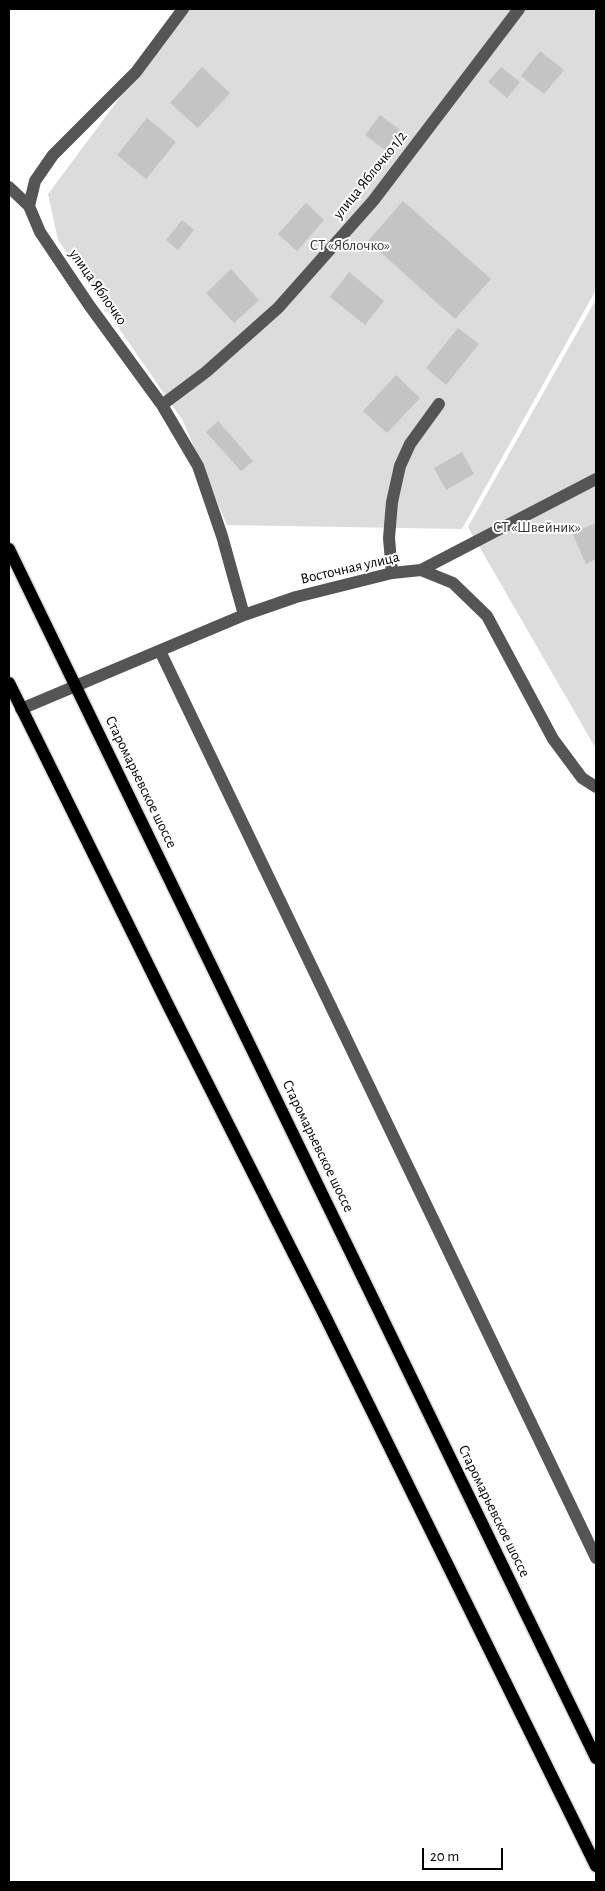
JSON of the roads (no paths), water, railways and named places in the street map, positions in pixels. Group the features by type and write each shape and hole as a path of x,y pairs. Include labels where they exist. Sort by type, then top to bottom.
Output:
{"main road":[{"name":"Старомарьевское шоссе","path":"9,549 596,1758"},
{"path":"9,683 324,1314 596,1866"}],"street":[{"path":"29,206 34,181 53,155 136,72 184,9"},
{"name":"улица Яблочко 1/2","path":"162,404 206,372 278,308 373,201 519,9"},
{"path":"9,187 29,206"},
{"name":"улица Яблочко","path":"29,206 40,232 89,305 162,404 198,466 222,536 244,615"},
{"path":"392,573 389,538 392,502 400,466 410,444 439,404"},
{"path":"421,570 596,479"},
{"name":"Восточная улица","path":"21,709 244,615 296,598 392,573 421,570 453,583 487,616 553,740 582,778 596,787"},
{"path":"160,651 596,1558"}],"park label":[{"name":"СТ «Яблочко»","path":"350,245"},
{"name":"СТ «Швейник»","path":"537,527"}]}
